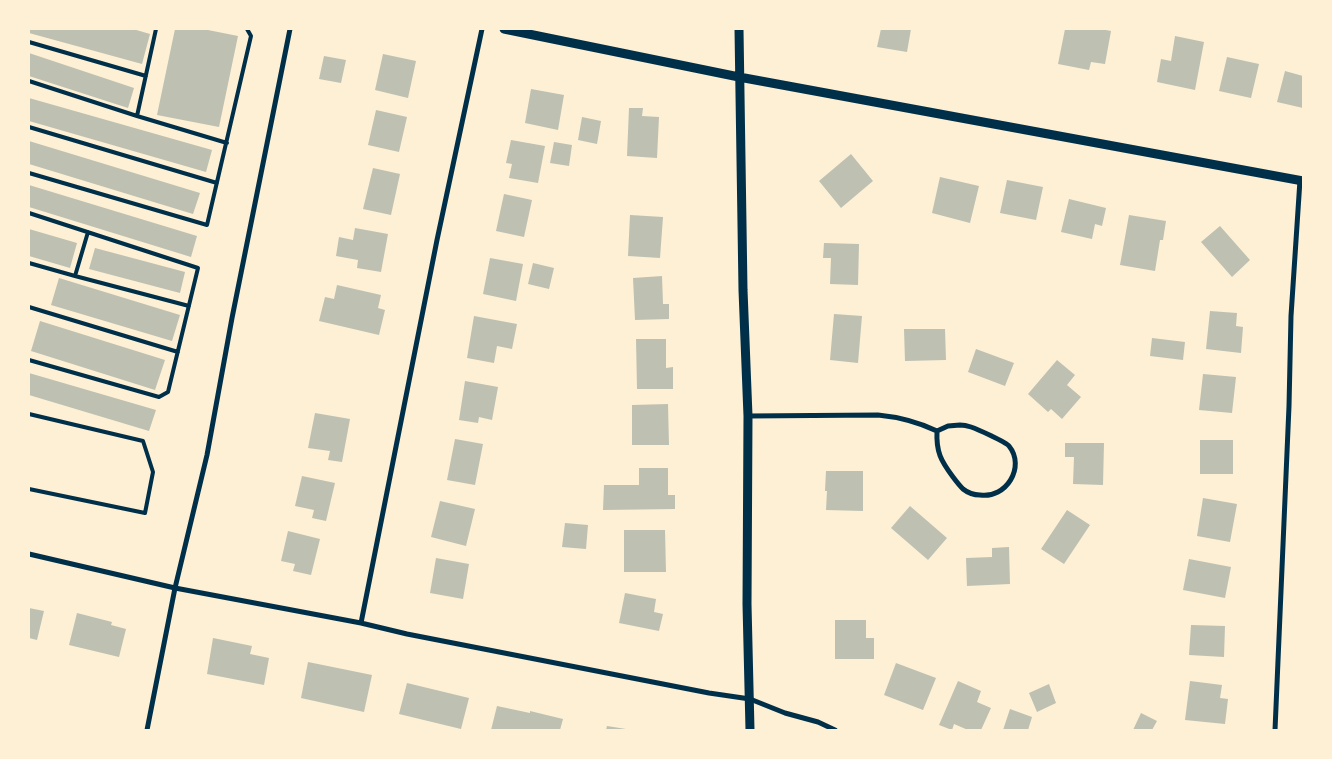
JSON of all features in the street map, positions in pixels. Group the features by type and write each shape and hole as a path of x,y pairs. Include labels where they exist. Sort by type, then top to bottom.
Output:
{"street":[{"path":"147,730 175,588 207,455 232,318 290,29"},
{"path":"362,623 437,240 482,29"},
{"path":"504,29 739,77 1301,181 1291,316 1275,730"},
{"path":"738,29 743,290 748,416 747,604 750,730"},
{"path":"748,416 878,415 898,417 937,431 948,426 972,427 1008,444 1014,455 1015,470 1009,484 997,494 987,496 972,494 963,489 939,456 936,443 937,431"},
{"path":"29,554 175,588 362,623 408,634 699,691 750,699 785,713 818,722 835,730"}],"lane":[{"path":"137,116 156,29"},
{"path":"29,173 208,225 251,36 247,29"},
{"path":"29,42 146,76"},
{"path":"29,81 226,142"},
{"path":"29,127 217,183"},
{"path":"29,213 198,268 168,392 158,397 29,360"},
{"path":"75,276 88,232"},
{"path":"29,263 189,306"},
{"path":"29,307 178,352"},
{"path":"29,414 143,441 152,472 145,513 29,488"}],"building":[{"path":"29,29 133,29 150,34 142,64 29,33"},
{"path":"175,29 203,29 238,36 219,127 157,115"},
{"path":"881,29 911,29 907,52 877,47"},
{"path":"1065,29 1101,29 1111,31 1105,64 1091,62 1089,70 1058,64"},
{"path":"1175,36 1204,42 1195,90 1157,82 1161,59 1171,61"},
{"path":"29,53 134,88 128,108 29,76"},
{"path":"383,54 416,61 408,98 375,90"},
{"path":"324,56 346,60 341,83 319,79"},
{"path":"1227,57 1259,64 1251,98 1219,91"},
{"path":"1285,71 1303,76 1303,108 1277,102"},
{"path":"531,89 564,95 558,130 525,123"},
{"path":"29,98 212,150 206,172 29,121"},
{"path":"629,108 643,108 642,116 659,117 657,158 627,156"},
{"path":"376,110 407,117 399,152 368,145"},
{"path":"582,117 601,121 597,144 578,140"},
{"path":"511,140 545,146 538,183 509,178 512,164 506,163"},
{"path":"29,141 200,193 193,214 29,164"},
{"path":"554,142 572,145 569,166 550,163"},
{"path":"851,154 873,181 841,208 819,181"},
{"path":"373,168 400,174 391,215 363,209"},
{"path":"940,177 979,186 970,223 932,213"},
{"path":"1007,180 1043,187 1036,220 1000,213"},
{"path":"29,185 197,236 191,257 29,207"},
{"path":"504,194 532,200 524,237 496,231"},
{"path":"1069,199 1106,208 1102,226 1095,224 1092,239 1061,232"},
{"path":"630,215 663,217 660,258 628,256"},
{"path":"1129,215 1166,221 1163,240 1160,240 1155,271 1120,265"},
{"path":"1220,226 1250,260 1232,277 1201,242"},
{"path":"355,228 388,234 381,272 357,268 358,260 336,256 339,237 353,240"},
{"path":"29,229 77,243 70,268 29,256"},
{"path":"824,243 859,244 858,285 830,284 831,258 823,258"},
{"path":"95,248 185,272 180,293 89,269"},
{"path":"490,258 523,264 516,301 483,294"},
{"path":"533,263 554,268 549,289 528,284"},
{"path":"662,276 663,304 669,304 669,319 635,320 633,278"},
{"path":"59,278 180,315 172,341 51,305"},
{"path":"337,285 381,295 378,308 385,310 379,335 319,321 325,297 334,299"},
{"path":"1210,311 1237,313 1236,326 1243,327 1241,353 1206,349"},
{"path":"834,314 862,316 858,363 830,360"},
{"path":"474,316 517,324 512,349 497,346 494,363 467,358"},
{"path":"40,321 165,360 155,390 31,351"},
{"path":"904,329 945,329 946,360 905,361"},
{"path":"1152,338 1185,342 1183,360 1150,356"},
{"path":"636,339 666,339 666,368 673,367 673,389 637,389"},
{"path":"976,349 1014,363 1005,386 968,372"},
{"path":"1057,360 1075,375 1067,385 1081,397 1062,419 1051,409 1048,412 1028,394"},
{"path":"29,373 156,410 149,431 29,395"},
{"path":"1203,374 1236,377 1232,413 1199,410"},
{"path":"465,381 498,387 492,420 479,417 478,423 459,420"},
{"path":"668,404 669,445 632,445 632,405"},
{"path":"315,413 350,419 342,462 328,460 330,451 308,448"},
{"path":"455,439 483,444 475,485 447,480"},
{"path":"1200,440 1233,440 1233,474 1200,474"},
{"path":"1065,443 1104,443 1103,485 1073,484 1074,457 1065,457"},
{"path":"639,468 668,468 668,495 675,495 675,509 603,510 604,485 639,485"},
{"path":"826,471 863,471 863,511 826,510"},
{"path":"302,476 335,483 326,521 312,518 314,510 295,506"},
{"path":"1203,498 1237,504 1230,542 1197,536"},
{"path":"440,501 475,509 466,546 431,537"},
{"path":"910,506 947,538 928,560 891,528"},
{"path":"1067,510 1090,525 1064,564 1041,549"},
{"path":"565,523 588,525 586,549 562,547"},
{"path":"624,530 665,530 666,572 624,572"},
{"path":"288,531 320,539 311,575 293,571 295,564 281,561"},
{"path":"1009,547 1010,584 967,586 966,558 992,557 992,548"},
{"path":"436,558 469,564 463,599 430,593"},
{"path":"1189,559 1231,567 1225,598 1183,590"},
{"path":"625,593 656,599 654,612 663,614 659,631 619,623"},
{"path":"29,608 44,611 37,640 29,638"},
{"path":"77,613 112,622 111,625 126,629 119,657 69,645"},
{"path":"835,620 866,620 866,638 874,638 874,659 835,659"},
{"path":"1191,625 1225,626 1224,657 1189,655"},
{"path":"213,638 252,646 250,654 269,658 264,685 207,674"},
{"path":"308,662 372,675 364,712 301,698"},
{"path":"896,663 936,678 923,710 884,695"},
{"path":"958,681 981,691 977,702 991,708 981,730 968,730 954,724 952,730 939,725"},
{"path":"1190,681 1222,685 1220,698 1228,699 1225,724 1185,720"},
{"path":"407,683 469,698 461,729 399,714"},
{"path":"1049,684 1056,703 1037,712 1029,693"},
{"path":"497,706 563,719 560,730 491,730"},
{"path":"1010,709 1032,717 1028,730 1003,730"},
{"path":"1141,713 1157,721 1152,730 1133,730"},
{"path":"607,726 626,729 626,730 606,730"}]}
